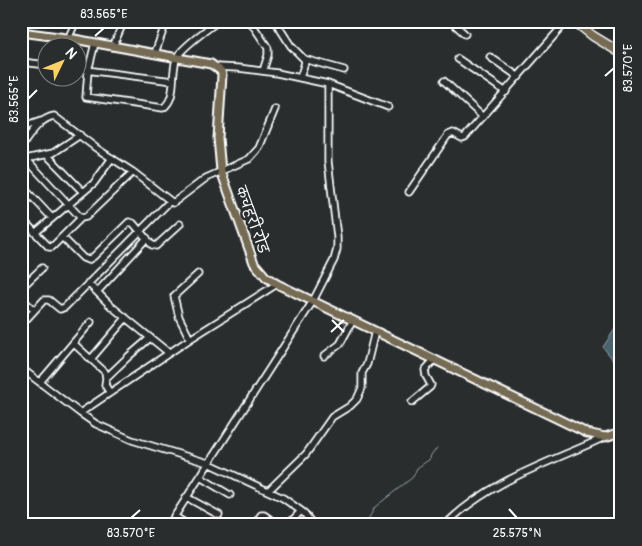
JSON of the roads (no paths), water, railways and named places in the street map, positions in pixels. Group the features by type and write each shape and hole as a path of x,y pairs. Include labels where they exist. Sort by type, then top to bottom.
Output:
{"highway":[{"path":"574,21 593,36 621,53"}],"main road":[{"path":"21,32 61,38"},
{"path":"88,42 177,57 211,64 216,67"},
{"name":"कचहरी रोड","path":"216,67 222,76 218,138 221,171 254,263 266,277 587,433 605,437"},
{"path":"605,437 621,432"}],"street":[{"path":"68,38 76,21"},
{"path":"113,46 124,21"},
{"path":"156,53 165,25 163,21"},
{"path":"250,21 268,48 263,71"},
{"path":"275,21 290,46 304,59 344,70"},
{"path":"451,21 465,34"},
{"path":"409,192 448,135 453,133 465,138 567,21"},
{"path":"87,88 86,97 163,108 169,102 177,57 191,42 215,22"},
{"path":"95,43 88,70 173,81"},
{"path":"490,57 519,77"},
{"path":"300,78 305,62 304,59"},
{"path":"458,59 506,92"},
{"path":"21,62 38,64"},
{"path":"216,67 263,71 328,84 388,107"},
{"path":"444,81 483,117"},
{"path":"169,525 313,301 334,260 337,249 328,161 328,84"},
{"path":"21,128 54,116 175,203 202,180 242,163 254,154 275,108"},
{"path":"21,147 44,120"},
{"path":"23,159 48,155 58,151 80,135"},
{"path":"48,155 83,192"},
{"path":"35,233 97,180 112,158"},
{"path":"23,159 81,218"},
{"path":"21,218 49,247 81,218 86,217 134,172"},
{"path":"21,185 52,218"},
{"path":"21,325 46,299 62,309 170,201"},
{"path":"62,236 83,258 88,260 129,222 134,223 152,245 158,245 180,224"},
{"path":"97,292 147,238"},
{"path":"21,288 42,268"},
{"path":"190,339 179,317 174,296 198,274"},
{"path":"88,283 126,318 169,353"},
{"path":"80,413 190,339 277,284"},
{"path":"21,298 34,310"},
{"path":"91,359 126,318"},
{"path":"324,356 340,344 353,320"},
{"path":"40,382 91,322"},
{"path":"268,491 306,454 332,417 350,406 357,399 362,388 362,374 367,364 375,331"},
{"path":"106,378 150,338"},
{"path":"73,344 105,372 105,385 110,393"},
{"path":"412,402 430,387 431,385 425,370 434,359"},
{"path":"21,368 96,424 132,440 208,463 283,498 301,511 313,525"},
{"path":"445,525 477,498 500,483 605,437"},
{"path":"200,477 230,495"},
{"path":"186,497 219,515"},
{"path":"288,525 301,511"},
{"path":"254,525 261,515 264,514 278,525"},
{"path":"174,516 188,525"}],"water":[{"path":"621,320 621,365 614,361 603,347"}],"waterway":[{"path":"365,525 375,507 413,477 417,468 430,459 437,448"}]}
